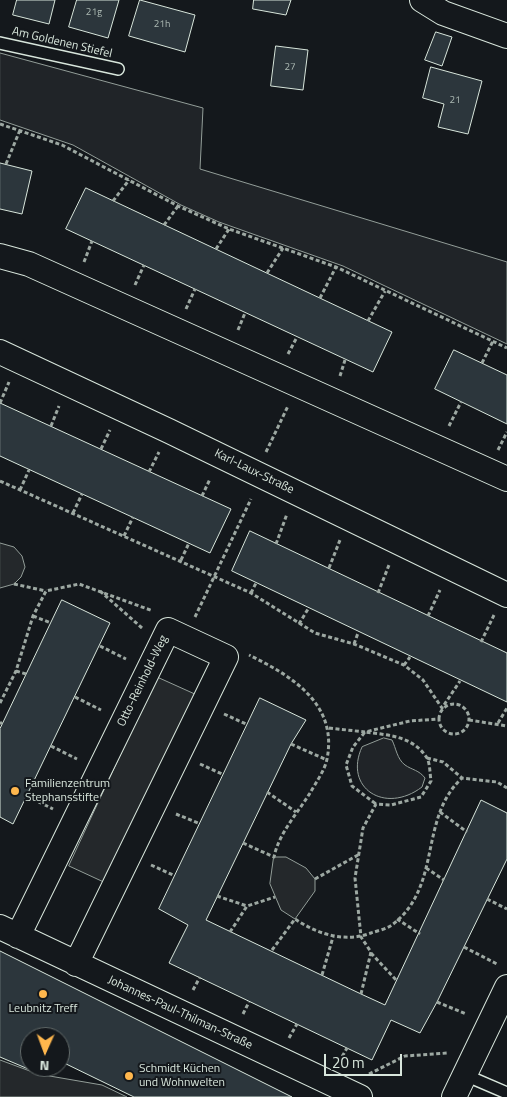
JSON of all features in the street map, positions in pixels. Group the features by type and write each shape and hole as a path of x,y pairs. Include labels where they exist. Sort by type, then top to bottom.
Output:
{"street":[{"path":"422,0 443,13 507,36"},
{"path":"0,256 29,264 507,479"},
{"name":"Karl-Laux-Straße","path":"0,352 507,595"},
{"name":"Otto-Reinhold-Weg","path":"9,932 171,637 226,657"},
{"path":"76,964 226,657"},
{"name":"Johannes-Paul-Thilman-Straße","path":"9,932 351,1093"},
{"path":"454,1097 507,987"}],"lane":[{"name":"Am Goldenen Stiefel","path":"0,43 118,69"},
{"path":"465,1075 507,1093"}],"path":[{"path":"0,124 62,145 178,206 229,229 336,267 507,348"},
{"path":"6,164 20,130"},
{"path":"114,201 129,180"},
{"path":"164,225 178,206"},
{"path":"216,249 229,229"},
{"path":"267,273 283,248"},
{"path":"320,298 336,267"},
{"path":"368,321 385,291"},
{"path":"482,363 493,341"},
{"path":"171,637 214,576 298,386"},
{"path":"149,472 157,456"},
{"path":"20,490 29,470"},
{"path":"0,480 251,593 316,633 354,644 404,665 423,680 442,708"},
{"path":"202,496 208,484"},
{"path":"73,514 82,494"},
{"path":"124,536 133,517"},
{"path":"181,560 189,543"},
{"path":"251,593 256,583"},
{"path":"14,584 46,591 79,584 98,589 158,613 171,637"},
{"path":"98,589 171,637"},
{"path":"0,703 16,672 33,616 46,591"},
{"path":"299,624 308,609"},
{"path":"33,616 51,623"},
{"path":"354,644 358,633"},
{"path":"226,657 250,655 301,684 318,706 329,728 327,760 296,812 276,849 274,857 242,843"},
{"path":"404,665 410,657"},
{"path":"16,672 26,674"},
{"path":"442,708 456,703 468,712 469,720 466,729 454,734 443,730 438,719 442,708 460,680"},
{"path":"498,723 507,708"},
{"path":"428,758 431,781 421,797 391,805 376,804 352,786 346,765 352,747 365,732 410,721 438,719"},
{"path":"469,720 498,723 507,726"},
{"path":"329,728 395,735 410,742 428,758 443,762 462,778 497,782 507,788"},
{"path":"291,744 327,760"},
{"path":"272,950 295,919 333,937 361,937 391,925 417,898 430,855 433,828 449,790 462,778"},
{"path":"267,792 296,812"},
{"path":"376,804 362,828 355,878 361,937 371,952 397,981"},
{"path":"440,812 467,832"},
{"path":"315,879 359,854"},
{"path":"426,868 444,880"},
{"path":"217,896 247,906 275,897"},
{"path":"487,899 507,909"},
{"path":"230,932 247,906"},
{"path":"397,919 420,934"},
{"path":"322,974 333,937"},
{"path":"464,947 498,965"},
{"path":"361,994 371,952"},
{"path":"192,992 200,977"},
{"path":"240,1019 249,1002"},
{"path":"437,1002 468,1015"},
{"path":"291,1035 297,1024"},
{"path":"342,1056 347,1048"},
{"path":"351,1093 405,1056 477,1050"}],"shaded area":[{"path":"0,53 203,108 200,169 507,262 507,344 343,266 219,222 181,205 73,145 0,120"},
{"path":"0,543 14,547 22,556 25,567 21,577 14,584 0,588"},
{"path":"157,677 197,695 108,884 69,866"},
{"path":"384,738 392,740 402,763 425,778 422,787 408,795 394,798 382,797 371,793 363,785 358,774 358,762 362,747"},
{"path":"274,857 286,857 306,868 315,879 315,891 295,919 281,910 270,884"},
{"path":"0,1060 20,1067 20,1077 55,1077 102,1085 127,1097 0,1097"}],"building":[{"path":"17,0 55,0 49,24 13,15"},
{"path":"77,0 119,0 108,38 69,27"},
{"path":"140,0 195,15 185,52 129,36"},
{"path":"254,0 291,0 286,15 253,9"},
{"path":"436,32 452,37 442,66 425,60"},
{"path":"276,46 308,50 303,90 271,86"},
{"path":"431,67 482,81 468,134 438,127 444,104 423,98"},
{"path":"0,163 32,171 22,214 0,209"},
{"path":"86,188 392,332 373,372 66,229"},
{"path":"454,350 507,375 507,424 435,389"},
{"path":"0,403 231,509 210,553 0,456"},
{"path":"250,531 507,653 507,702 232,571"},
{"path":"62,600 110,623 13,824 0,817 0,729"},
{"path":"260,698 306,720 291,744 206,920 361,994 385,1005 481,800 507,813 507,859 437,1002 420,1033 391,1020 372,1060 169,963 188,925 159,909"},
{"name":"Leubnitz Treff","path":"0,951 292,1097 134,1097 70,1066 70,1027 20,1027 20,1066 0,1057"}],"place":[{"name":"Familienzentrum Stephansstifte","path":"15,791"},
{"name":"Leubnitz Treff","path":"43,994"},
{"name":"Schmidt Küchen und Wohnwelten","path":"129,1076"}]}
